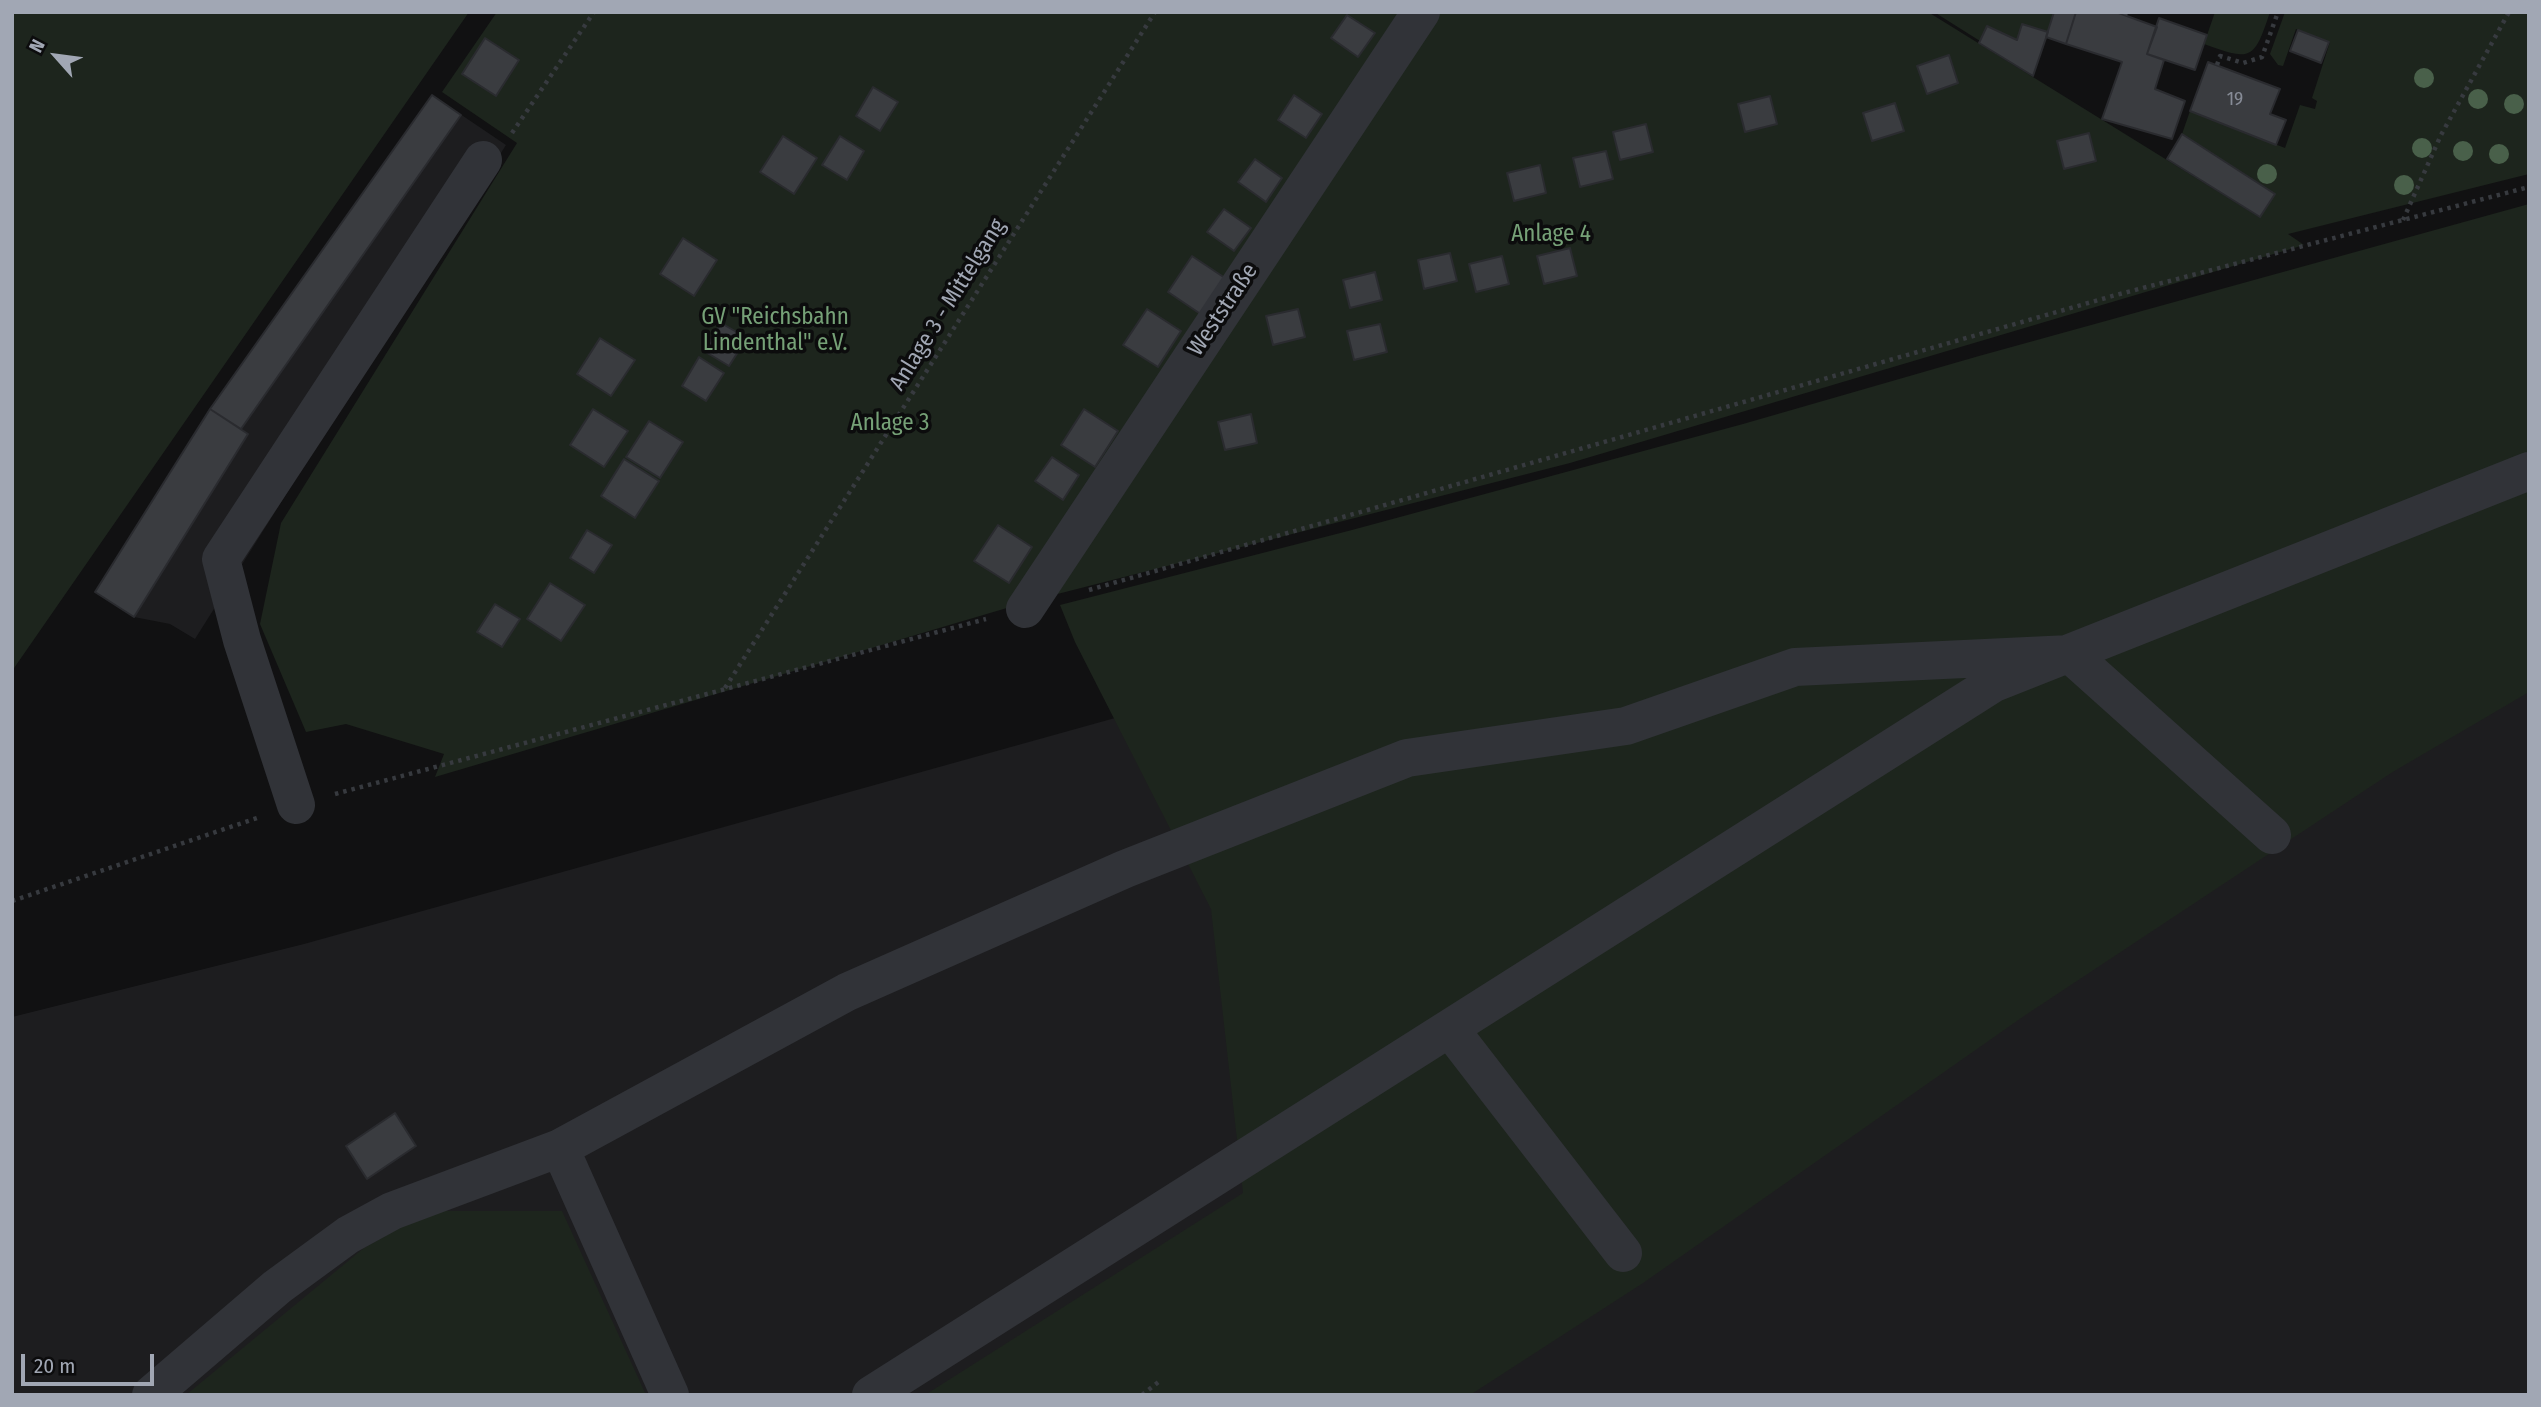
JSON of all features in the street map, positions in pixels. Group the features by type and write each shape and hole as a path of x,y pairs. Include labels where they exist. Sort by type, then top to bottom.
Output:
{"lane":[{"name":"Weststraße","path":"1025,609 1421,12"},
{"path":"296,804 242,640 221,559 483,160"},
{"path":"871,1395 1994,683 2529,471"},
{"path":"151,1395 277,1287 348,1235 392,1210 560,1148 847,992 1125,869 1407,758 1626,726 1795,667 2070,654 2273,835"},
{"path":"1450,1029 1623,1253"},
{"path":"560,1148 670,1395"}],"path":[{"path":"483,160 507,141 594,12"},
{"name":"Anlage 3 - Mittelgang","path":"725,688 1155,12"},
{"path":"2217,65 2220,56 2243,63 2262,57 2278,12"},
{"path":"2403,220 2441,135 2509,12"},
{"path":"12,901 296,804 1025,609 2116,295 2529,187"},
{"path":"1142,1395 1161,1380"}],"shaded area":[{"path":"432,95 506,145 195,639 170,624 134,617 95,592 210,409"},
{"path":"2529,313 2529,1395 12,1395 12,1017 304,944 1700,555"}],"green space":[{"path":"12,12 469,12 12,671"},
{"name":"GV \"Reichsbahn Lindenthal\" e.V.","path":"497,12 1928,12 2259,217 2275,194 2182,134 2190,111 2285,148 2300,105 2315,109 2317,101 2312,98 2330,42 2296,29 2283,66 2278,65 2270,54 2285,12 2529,12 2529,174 2288,234 2304,245 1570,463 1034,600 435,777 444,754 346,724 306,732 260,624 281,523 517,143 442,92"},
{"path":"1934,12 2054,12 2048,32 2022,24 2017,40 1980,41"},
{"path":"2215,12 2270,12 2260,40 2249,53 2241,54 2204,44"},
{"path":"2529,204 2529,692 2391,773 2024,1016 1643,1283 1470,1395 925,1395 1243,1193 1211,909 1075,642 1060,605 1352,530 1743,424"},
{"path":"429,1211 562,1211 646,1395 186,1395 364,1248"}],"building":[{"path":"2054,12 2076,12 2066,44 2046,37"},
{"path":"2076,12 2116,12 2157,27 2147,54 2164,60 2155,89 2185,101 2172,139 2102,119 2122,62 2066,44"},
{"path":"1347,15 1375,33 1358,57 1331,38"},
{"path":"2159,18 2207,35 2195,70 2147,54"},
{"path":"2022,24 2048,32 2033,76 1979,43 1987,26 2017,40"},
{"path":"2298,30 2329,42 2321,63 2290,51"},
{"path":"485,38 519,60 496,96 462,74"},
{"path":"1949,55 1958,83 1927,94 1917,66"},
{"path":"2208,62 2280,89 2270,114 2286,120 2276,145 2190,111"},
{"path":"873,87 898,102 880,131 856,116"},
{"path":"432,95 461,115 241,429 210,409"},
{"path":"1294,95 1322,114 1306,138 1278,120"},
{"path":"1770,96 1777,124 1745,132 1738,104"},
{"path":"1895,103 1904,131 1872,141 1863,113"},
{"path":"1646,124 1653,152 1620,160 1613,132"},
{"path":"2089,133 2096,161 2064,169 2057,141"},
{"path":"2182,134 2275,194 2260,217 2167,159"},
{"path":"783,136 817,158 794,194 760,172"},
{"path":"840,136 864,151 847,180 822,165"},
{"path":"1606,151 1613,179 1580,187 1573,158"},
{"path":"1255,159 1282,178 1266,202 1238,182"},
{"path":"1540,165 1546,193 1514,201 1507,173"},
{"path":"1224,209 1251,228 1234,251 1207,232"},
{"path":"683,238 717,260 694,296 660,274"},
{"path":"1570,248 1577,276 1544,284 1537,256"},
{"path":"1450,253 1457,281 1424,289 1418,260"},
{"path":"1192,256 1225,278 1202,315 1168,292"},
{"path":"1502,256 1509,284 1476,292 1469,264"},
{"path":"1375,272 1382,300 1350,308 1343,280"},
{"path":"1147,309 1181,331 1158,367 1123,345"},
{"path":"1298,309 1305,337 1273,345 1266,316"},
{"path":"721,323 747,338 729,366 704,351"},
{"path":"1380,324 1387,352 1354,360 1347,331"},
{"path":"600,338 635,360 611,396 577,374"},
{"path":"699,357 724,373 706,401 682,386"},
{"path":"210,409 248,434 134,617 95,592"},
{"path":"593,409 628,431 604,467 570,445"},
{"path":"1084,409 1118,431 1095,467 1061,445"},
{"path":"1251,414 1257,443 1225,450 1218,422"},
{"path":"649,421 683,442 660,478 626,457"},
{"path":"1052,457 1079,475 1063,500 1035,481"},
{"path":"624,459 659,481 635,518 601,496"},
{"path":"998,525 1032,547 1009,583 974,561"},
{"path":"587,530 612,545 594,573 570,558"},
{"path":"550,583 585,605 561,641 527,619"},
{"path":"495,604 520,619 502,647 477,632"},
{"path":"395,1113 416,1146 367,1179 346,1146"}],"park label":[{"name":"Anlage 4","path":"1551,235"},
{"name":"Anlage 3","path":"890,424"}]}
